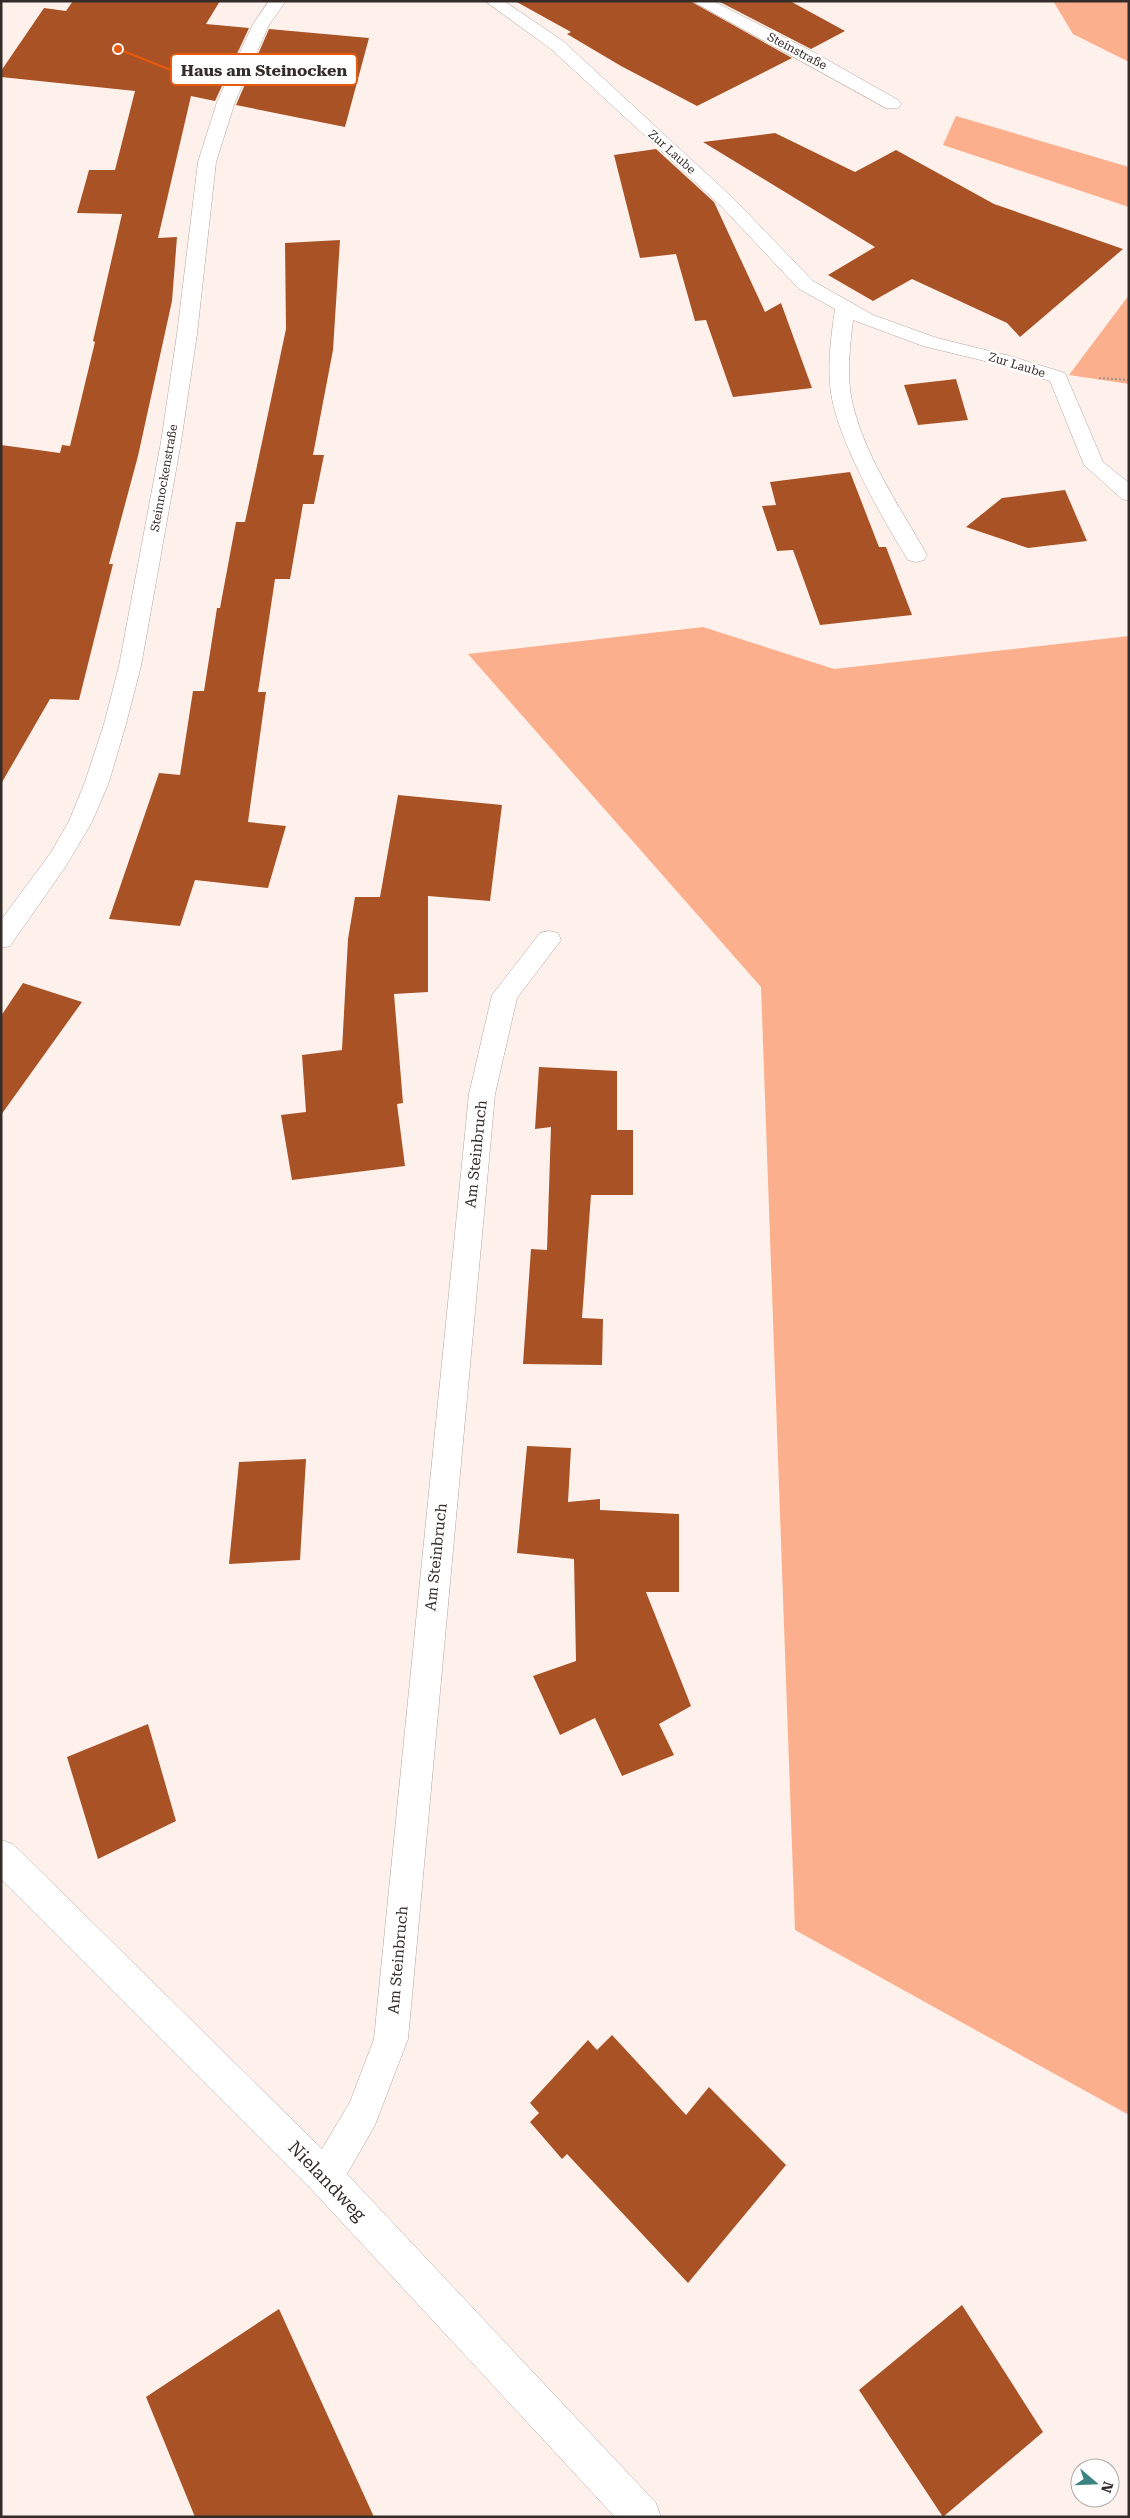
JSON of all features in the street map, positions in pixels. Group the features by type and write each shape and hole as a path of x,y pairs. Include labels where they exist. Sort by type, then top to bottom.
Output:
{"street":[{"name":"Steinnockenstraße","path":"1,939 58,860 80,822 97,782 115,724 130,666 172,442 207,162 226,102 261,24 278,1"},
{"name":"Zur Laube","path":"493,1 557,45 727,202 806,285 866,319 930,342 1003,360 1058,377 1094,465 1129,494"},
{"name":"Steinstraße","path":"700,1 811,58 892,104"},
{"path":"845,307 839,358 844,406 866,460 916,556"},
{"name":"Am Steinbruch","path":"325,2177 363,2114 390,2039 482,1094 505,995 549,940"},
{"name":"Nielandweg","path":"1,1856 325,2177 642,2517"}],"shaded area":[{"path":"1053,1 1129,1 1129,62 1073,34"},
{"path":"956,116 1129,167 1129,207 943,145"},
{"path":"1129,295 1129,384 1069,375"},
{"path":"703,627 834,669 1129,636 1129,2115 795,1930 761,987 468,654"}],"building":[{"path":"73,1 220,1 206,24 249,28 215,101 191,96 158,238 177,237 172,301 138,456 109,564 113,564 79,700 50,699 1,784 1,445 60,453 62,445 70,446 95,342 93,341 122,214 77,213 89,170 115,170 135,91 1,77 1,71 44,8 66,11"},
{"path":"515,1 690,1 792,58 697,106 621,66 567,34 571,32"},
{"path":"718,1 790,1 845,31 811,49"},
{"path":"269,29 369,38 345,127 236,105"},
{"path":"775,133 855,172 896,150 994,204 1123,249 1020,337 1007,323 912,279 873,301 828,275 875,247 703,142"},
{"path":"656,149 714,202 765,312 781,303 812,388 733,397 706,320 695,321 676,254 640,258 614,155"},
{"path":"340,240 333,350 313,455 324,455 314,504 303,504 290,579 275,579 258,692 266,692 248,822 286,826 268,888 195,880 180,926 109,919 159,773 180,775 193,691 204,691 217,608 220,608 236,522 245,522 286,329 285,243"},
{"path":"956,379 968,420 918,425 904,385"},
{"path":"850,472 879,547 886,547 912,615 820,625 793,550 777,551 762,506 776,505 770,482"},
{"path":"1065,490 1087,541 1028,548 966,527 1002,498"},
{"path":"398,795 502,805 490,901 428,896 428,992 394,994 403,1103 397,1104 405,1166 292,1180 281,1115 306,1112 302,1055 342,1050 348,939 355,897 380,897"},
{"path":"23,983 82,1002 1,1115 1,1016"},
{"path":"539,1067 617,1071 617,1130 633,1130 633,1195 591,1195 582,1318 603,1319 602,1365 523,1364 531,1249 547,1250 551,1127 535,1129"},
{"path":"527,1446 571,1448 568,1502 600,1499 600,1510 679,1514 679,1592 646,1592 691,1706 659,1724 674,1755 622,1776 595,1718 560,1735 533,1676 576,1661 574,1559 517,1553"},
{"path":"306,1459 300,1560 229,1564 239,1462"},
{"path":"148,1724 176,1821 98,1859 67,1757"},
{"path":"612,2035 686,2115 709,2087 786,2165 688,2283 567,2154 562,2159 530,2122 539,2113 530,2103 588,2040 597,2050"},
{"path":"962,2305 1043,2432 943,2517 859,2390"},
{"path":"279,2309 374,2517 195,2517 146,2397"}],"place":[{"name":"Haus am Steinocken","path":"118,49"}]}
